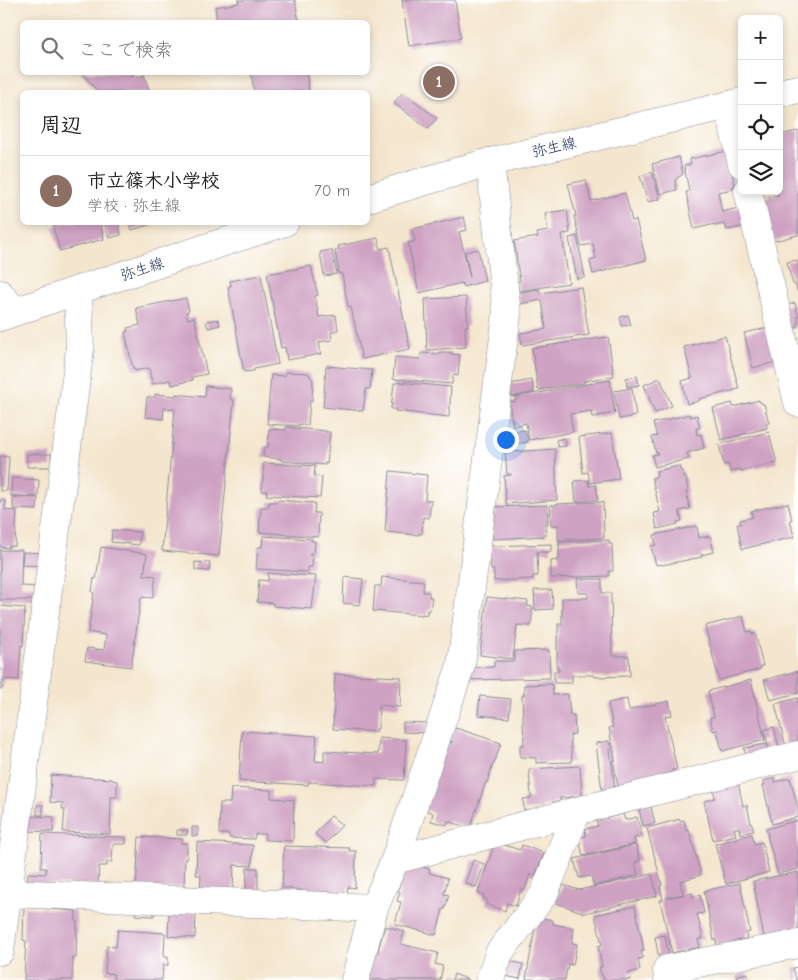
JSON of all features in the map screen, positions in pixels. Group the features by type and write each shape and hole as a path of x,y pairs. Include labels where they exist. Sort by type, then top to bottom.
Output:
{"street":[{"path":"783,92 798,89"},
{"path":"735,104 740,150"},
{"name":"弥生線","path":"370,197 490,162 735,104"},
{"path":"355,980 374,908 395,860 461,665 506,314 490,162"},
{"path":"749,195 798,403"},
{"name":"弥生線","path":"5,307 78,290 276,225"},
{"path":"0,951 80,349 78,290"},
{"path":"395,860 577,811 798,755"},
{"path":"490,980 499,953 544,894 577,811"},
{"path":"8,893 374,908"},
{"path":"668,980 667,968 798,944"}],"building":[{"path":"238,0 295,0 299,20 217,20 215,7 239,3"},
{"path":"402,0 455,0 461,38 409,46"},
{"path":"84,75 132,75 133,77 137,75 138,78 144,75 149,90 96,90"},
{"path":"251,75 306,75 309,90 254,90"},
{"path":"403,92 437,118 428,129 394,103"},
{"path":"798,131 798,235 770,242 763,198 783,195 783,134"},
{"path":"727,151 735,186 732,187 733,189 718,192 722,212 742,207 746,226 727,230 725,224 715,226 715,224 694,229 686,192 689,191 684,166 691,164 690,159"},
{"path":"679,157 683,174 675,180 677,190 660,194 652,164"},
{"path":"652,172 660,199 648,202 640,176"},
{"path":"586,180 591,201 625,193 632,221 636,220 646,260 593,274 590,261 596,259 593,244 581,246 568,184"},
{"path":"567,210 570,233 562,234 569,283 519,291 517,282 520,281 514,241 538,237 537,233 548,231 545,213"},
{"path":"464,217 467,230 459,232 470,277 465,252 478,249 485,281 463,287 462,283 419,293 408,243 415,241 412,229"},
{"path":"59,225 101,225 104,239 60,251 53,227"},
{"path":"105,225 119,225 121,235 109,238"},
{"path":"130,225 148,225 132,230"},
{"path":"577,236 585,277 577,279 569,238"},
{"path":"378,238 380,249 389,247 410,349 362,359 351,307 348,307 342,274 339,274 335,251 339,250 338,246"},
{"path":"332,250 337,274 324,276 320,252"},
{"path":"798,260 798,291 797,291 787,262"},
{"path":"311,266 318,295 315,296 319,317 336,315 338,330 331,332 332,340 319,342 321,354 287,360 285,347 281,348 267,274"},
{"path":"261,275 278,364 244,372 228,287 231,286 230,281"},
{"path":"581,287 589,335 522,345 520,333 546,329 542,300 520,304 518,293 539,289 540,293"},
{"path":"466,297 468,326 465,326 466,347 427,350 425,299"},
{"path":"186,298 189,311 186,312 188,319 194,317 207,374 192,377 193,380 172,385 170,380 152,384 149,368 135,371 133,369 125,332 128,331 127,328 140,325 136,308"},
{"path":"795,303 798,327 789,329 784,306"},
{"path":"628,315 631,325 622,326 620,317"},
{"path":"218,319 220,325 208,328 206,321"},
{"path":"772,327 780,361 753,368 744,333"},
{"path":"725,336 739,389 687,404 682,381 692,378 684,347"},
{"path":"608,337 614,376 538,390 532,348"},
{"path":"439,352 460,355 458,376 453,375 452,384 393,379 395,357 420,359 421,353 439,354"},
{"path":"326,366 372,370 370,389 366,389 363,411 323,407"},
{"path":"285,372 308,373 313,381 308,425 267,424 271,375 285,376"},
{"path":"637,376 639,385 627,387 626,378"},
{"path":"660,378 672,406 655,413 644,385"},
{"path":"532,380 534,392 512,397 509,384"},
{"path":"610,380 615,413 592,417 591,411 570,414 573,432 529,440 526,423 513,426 509,402 516,401 515,397"},
{"path":"394,383 451,387 449,417 391,409"},
{"path":"206,386 231,389 230,399 234,400 219,556 162,551 175,409 164,408 163,419 145,417 147,397 155,397 155,394 176,396 176,394 205,397"},
{"path":"632,388 636,416 619,419 614,391"},
{"path":"759,400 759,402 764,404 769,423 766,423 767,428 721,440 713,408 732,403 733,407"},
{"path":"690,414 690,417 697,415 700,428 696,428 697,435 701,434 704,448 687,453 689,459 655,467 652,455 658,454 656,453 652,437 657,436 653,423"},
{"path":"286,427 330,432 327,464 282,461 281,459 263,457 264,447 268,447 269,429 286,430"},
{"path":"525,430 528,442 504,446 502,434"},
{"path":"769,432 777,463 730,472 728,464 724,465 719,444"},
{"path":"612,433 619,479 590,483 588,472 583,473 579,437"},
{"path":"565,438 566,446 558,447 556,440"},
{"path":"555,449 557,500 506,504 504,476 511,474 507,474 505,453"},
{"path":"27,454 51,454 51,467 27,467"},
{"path":"0,456 9,457 7,491 0,491"},
{"path":"264,463 315,466 314,476 322,477 320,498 266,495 267,491 262,491"},
{"path":"679,466 681,471 683,471 683,477 686,477 688,492 686,492 690,509 679,511 682,521 677,522 678,524 657,529 654,513 660,512 652,478 657,476 656,471"},
{"path":"390,471 427,475 425,500 431,500 429,518 423,517 422,534 385,532"},
{"path":"12,478 39,480 38,497 11,496"},
{"path":"588,480 589,486 596,485 598,500 576,502 574,481"},
{"path":"13,497 38,498 37,510 13,509"},
{"path":"0,500 6,501 5,510 17,511 15,546 8,546 9,548 0,547"},
{"path":"278,500 315,503 314,513 319,513 318,537 259,532 261,507 269,507 269,502 277,502"},
{"path":"603,502 604,538 558,540 558,525 551,525 550,505"},
{"path":"788,503 794,537 742,549 737,524 741,524 740,520 753,517 751,511"},
{"path":"547,505 548,524 545,524 546,536 493,539 491,516 496,516 495,507"},
{"path":"697,526 699,538 710,536 714,552 701,555 702,557 656,565 651,546 656,545 654,535"},
{"path":"112,530 140,532 139,545 111,542"},
{"path":"263,536 312,539 311,541 315,541 314,553 310,553 310,556 313,556 312,567 308,567 308,572 256,569 258,547 262,547"},
{"path":"609,540 609,544 612,544 613,571 609,571 609,576 551,578 551,561 559,560 559,542"},
{"path":"551,544 551,552 537,552 538,576 533,576 533,579 494,581 494,570 491,570 490,546"},
{"path":"101,547 147,554 144,575 156,576 153,598 141,597 131,667 85,661 87,648 104,650 106,635 88,632 94,593 92,592 94,578 96,579"},
{"path":"0,550 22,550 21,586 42,587 42,600 0,600"},
{"path":"23,552 47,553 46,566 22,565"},
{"path":"195,562 210,563 209,571 195,570"},
{"path":"268,573 316,576 312,609 273,606 273,603 257,602 259,580 268,581"},
{"path":"344,577 363,579 360,605 343,603"},
{"path":"382,577 424,581 423,592 429,592 429,597 432,597 430,611 427,610 427,615 373,611 375,586 381,586"},
{"path":"577,579 602,579 602,593 611,593 612,656 629,656 630,676 594,677 593,675 572,675 572,683 554,683 554,671 559,671 557,669 557,636 558,624 562,624 562,598 588,598 588,593 578,593"},
{"path":"534,590 552,590 553,609 535,610"},
{"path":"487,597 528,601 527,606 533,607 531,626 517,625 513,659 480,655"},
{"path":"0,606 25,608 19,680 3,679 2,689 0,689"},
{"path":"743,616 747,632 755,633 763,666 760,666 761,669 719,680 705,626"},
{"path":"549,650 550,678 469,680 468,668 494,667 494,661 515,661 515,651"},
{"path":"798,671 798,693 770,700 764,680"},
{"path":"335,674 401,677 400,707 379,705 378,729 376,729 376,732 333,729"},
{"path":"751,680 765,740 722,751 717,730 713,731 710,717 714,717 708,691"},
{"path":"552,684 553,695 568,694 570,715 574,715 575,734 570,735 572,762 536,763 536,758 520,757 520,745 524,745 522,695 524,695 524,685"},
{"path":"480,696 511,699 509,718 478,715"},
{"path":"798,698 798,747 786,747 775,704"},
{"path":"627,699 629,710 669,701 672,715 665,716 677,769 664,774 666,782 619,791 613,761 615,761 609,728 613,727 608,703"},
{"path":"403,722 427,723 426,733 403,732"},
{"path":"446,726 501,743 470,828 448,821 447,825 431,821 433,813 422,808 444,741 452,743 452,741 442,738"},
{"path":"774,727 780,751 770,753 764,730"},
{"path":"242,731 317,736 315,761 324,762 324,751 378,754 379,738 406,740 404,780 376,779 376,786 309,782 308,785 239,781"},
{"path":"609,741 615,790 602,791 596,743"},
{"path":"766,744 768,754 747,759 744,748"},
{"path":"580,766 582,796 560,798 560,802 553,802 553,805 542,806 542,809 524,810 523,799 531,798 529,769"},
{"path":"51,775 112,779 117,781 117,797 111,797 110,834 63,832 65,809 62,809 63,803 50,802"},
{"path":"737,777 743,806 747,805 754,831 740,834 739,828 734,828 736,835 713,840 704,801 715,798 712,783"},
{"path":"775,778 775,782 790,778 798,808 798,817 772,824 763,781"},
{"path":"231,788 271,790 271,798 294,800 293,841 265,840 265,834 255,834 254,839 229,838 229,834 219,834 220,803 230,803"},
{"path":"649,799 655,823 643,826 637,802"},
{"path":"37,805 43,805 43,815 37,815"},
{"path":"623,814 625,820 637,817 642,836 634,838 635,844 583,856 579,838 586,836 585,829 598,826 596,821"},
{"path":"27,816 54,817 53,832 26,831"},
{"path":"331,816 342,825 326,843 315,834"},
{"path":"680,819 680,821 684,820 687,831 689,830 701,875 680,881 683,894 666,898 692,893 693,897 700,895 704,913 697,914 703,939 698,939 700,947 672,953 660,900 663,900 660,886 662,885 647,828"},
{"path":"798,820 798,869 778,874 766,829"},
{"path":"192,827 198,827 198,836 192,836"},
{"path":"177,830 188,830 187,835 177,835"},
{"path":"42,834 126,837 126,844 113,844 112,862 107,862 107,866 99,866 98,885 27,884 28,873 46,874 46,868 41,868"},
{"path":"752,834 754,844 762,842 769,872 726,884 715,844"},
{"path":"139,837 182,839 181,843 187,843 184,887 136,889"},
{"path":"197,842 253,845 252,866 234,865 233,890 200,891 201,875 196,875"},
{"path":"495,842 520,850 522,845 544,853 535,876 530,874 525,890 521,889 516,906 507,903 505,911 486,904 487,900 483,898 484,895 478,893"},
{"path":"636,845 640,861 635,862 638,875 594,886 591,876 579,878 574,859"},
{"path":"284,846 350,848 349,851 356,851 355,888 348,887 347,893 302,892 302,890 282,888"},
{"path":"473,860 484,864 476,887 465,883"},
{"path":"410,864 430,869 429,873 448,878 444,894 449,895 436,935 395,924 401,902 397,901 403,869"},
{"path":"247,868 258,868 258,893 246,893"},
{"path":"798,872 798,930 764,937 753,881"},
{"path":"652,874 657,896 585,913 556,903 563,885 579,890"},
{"path":"740,883 750,932 746,933 747,939 717,948 704,891"},
{"path":"136,906 154,907 154,916 135,915"},
{"path":"635,906 644,951 641,951 643,958 638,959 640,970 629,973 630,980 604,980 599,967 602,967 598,946 602,945 595,915"},
{"path":"24,907 76,911 76,958 73,958 72,980 24,980 26,941 23,940"},
{"path":"169,911 196,912 195,938 168,936"},
{"path":"537,917 553,920 553,924 574,928 572,943 577,944 573,965 568,964 565,980 526,979"},
{"path":"385,926 404,931 401,944 438,953 435,964 443,966 440,980 363,980 371,952 377,954"},
{"path":"118,930 165,933 164,957 168,957 168,965 163,965 162,980 113,980 114,974 105,973 107,946 116,947"},
{"path":"665,935 669,957 659,959 655,937"},
{"path":"508,961 523,964 520,979 505,976"},
{"path":"798,967 798,980 796,980 793,968"},
{"path":"747,973 749,980 737,980 736,976"},
{"path":"454,974 469,980 452,980"}],"place":[{"name":"市立篠木小学校","path":"439,82"}]}
